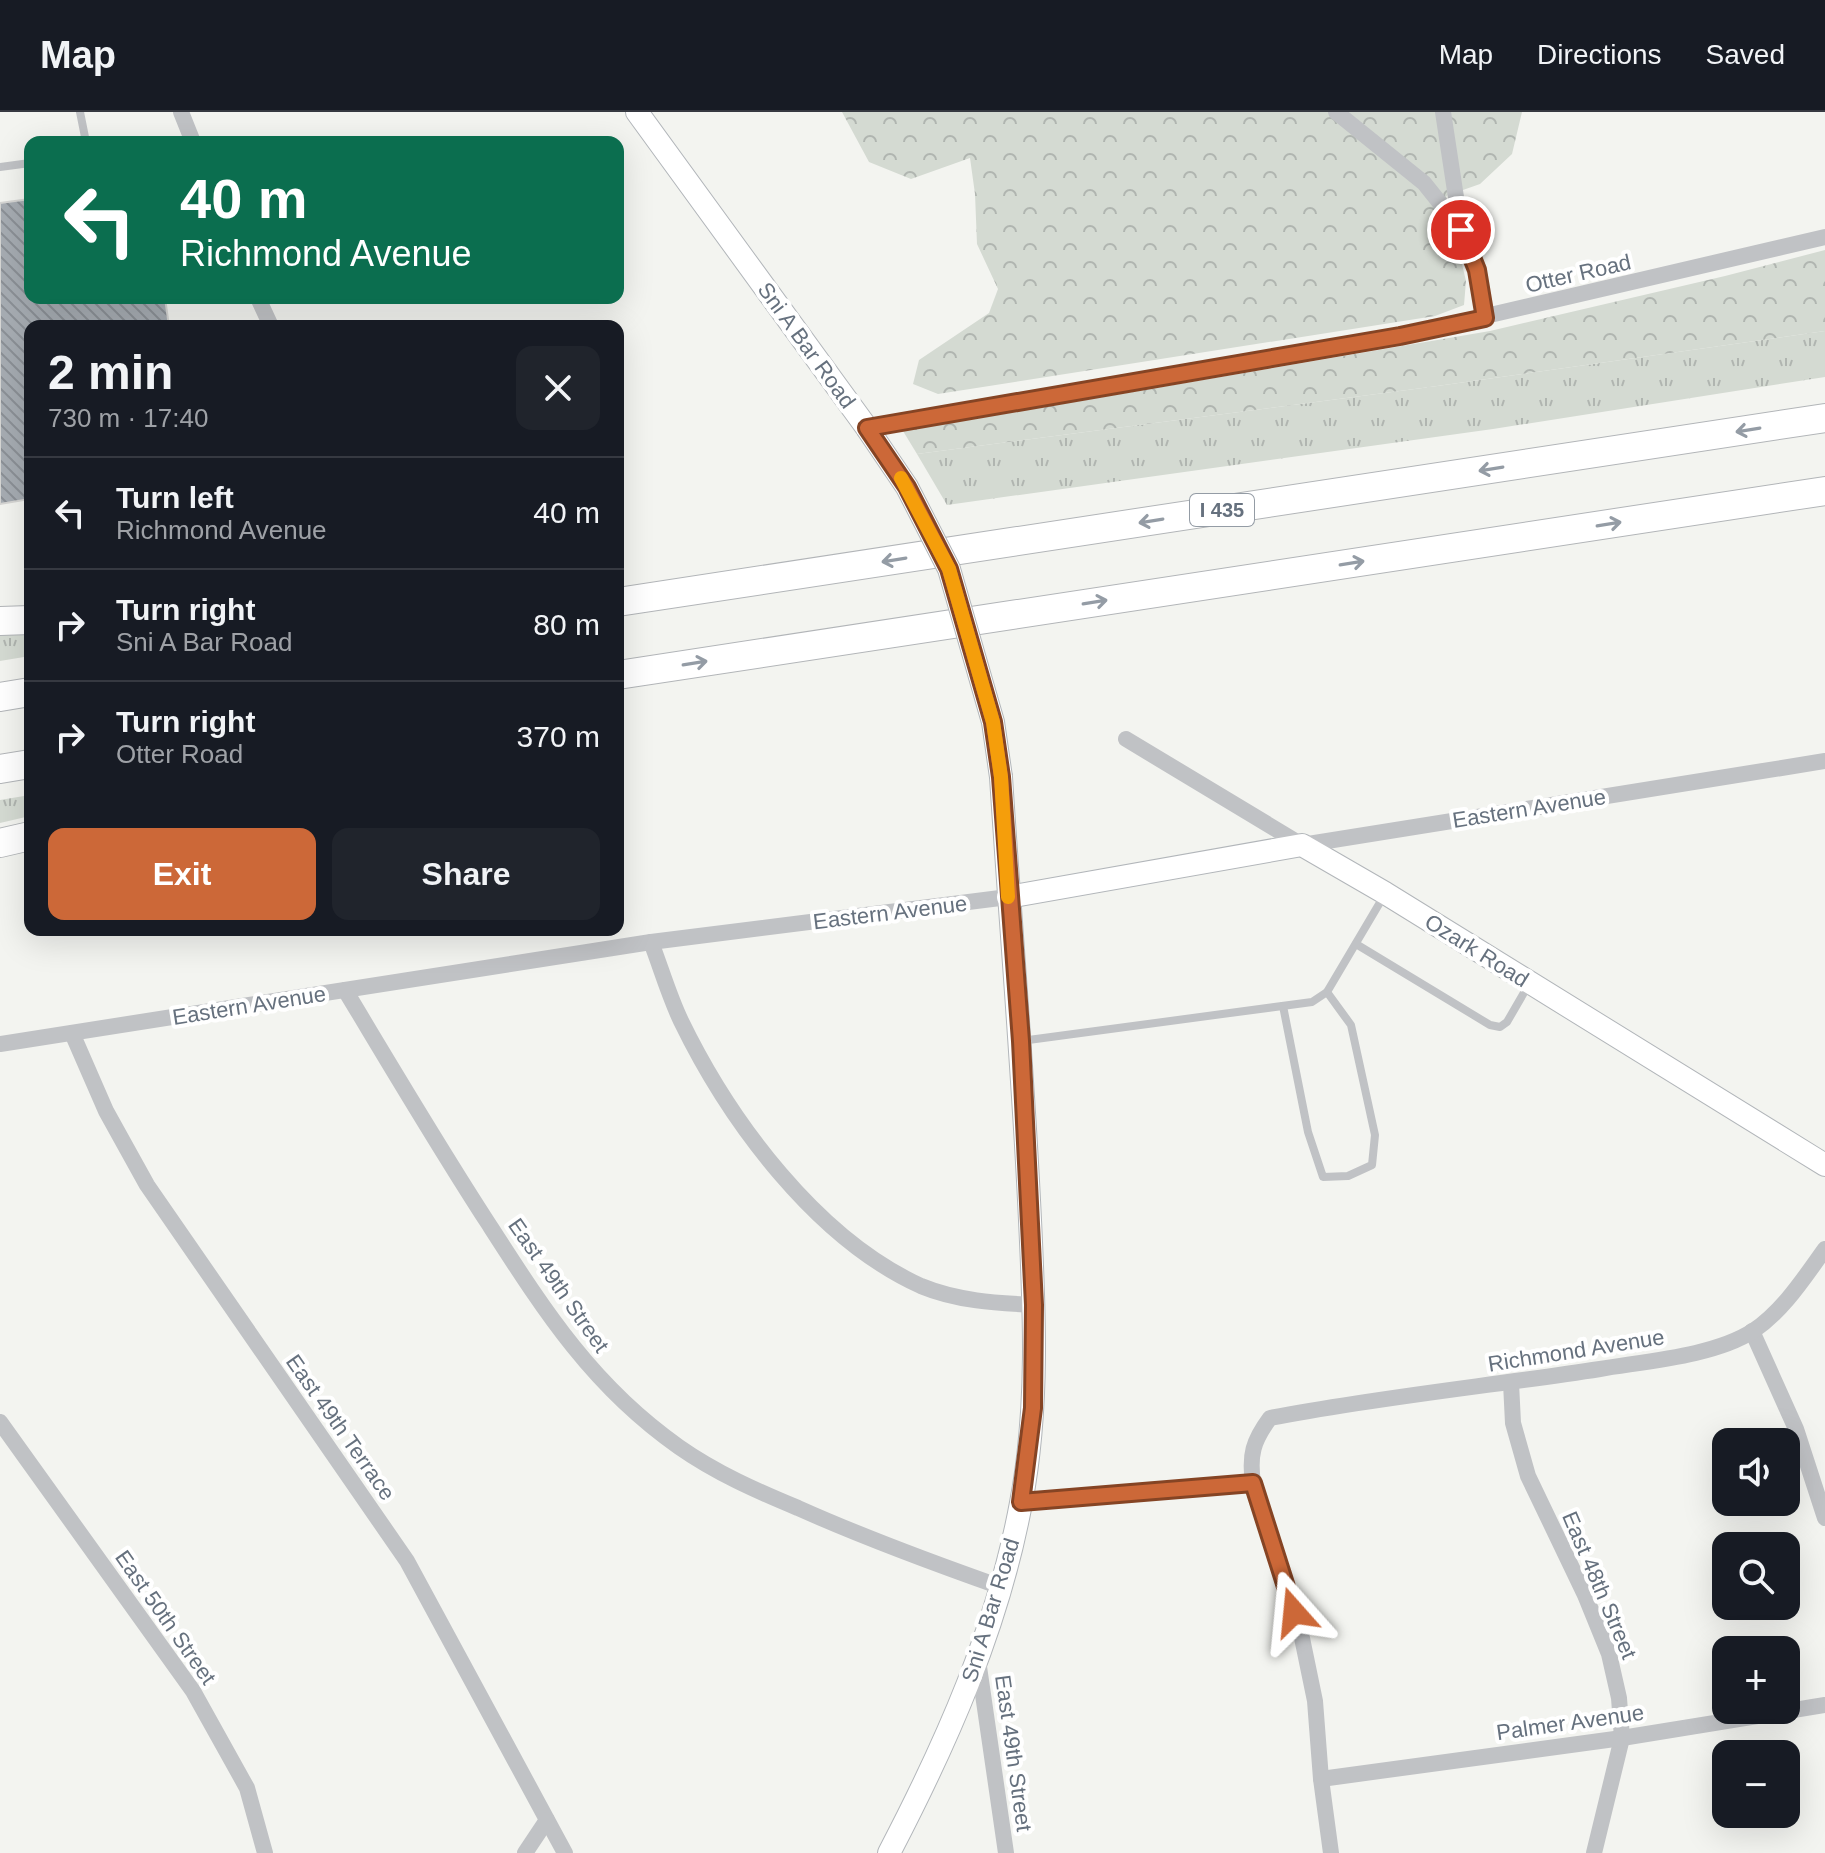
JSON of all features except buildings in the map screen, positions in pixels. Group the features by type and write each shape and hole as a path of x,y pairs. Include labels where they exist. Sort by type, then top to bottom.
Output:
{"highway":[{"name":"I 435","path":"624,601 1825,418"},
{"path":"624,674 1825,491"},
{"path":"0,621 24,620"},
{"path":"0,697 24,693"},
{"path":"0,769 24,765"},
{"path":"0,843 24,837"}],"street":[{"path":"181,112 191,136"},
{"name":"Sni A Bar Road","path":"637,112 907,487 949,569 993,722 1001,777 1021,1041 1034,1305 1033,1408 1021,1502 1001,1587 978,1658 942,1746 889,1853"},
{"path":"1336,112 1424,183 1461,230"},
{"path":"1443,112 1461,230 1477,270 1485,318"},
{"name":"Otter Road","path":"867,428 1400,336 1825,237"},
{"name":"Ozark Road","path":"1126,739 1385,893 1825,1165"},
{"name":"Eastern Avenue","path":"0,1044 651,942 1008,897 1302,845 1825,761"},
{"path":"651,942 679,1018 715,1086 759,1149 818,1213 875,1260 923,1286 975,1301 1034,1305"},
{"name":"East 49th Street","path":"345,990 448,1162 545,1311 582,1360 625,1404 680,1448 741,1484 876,1542 1001,1587"},
{"name":"East 49th Terrace","path":"72,1033 106,1111 147,1185 407,1561 565,1853"},
{"name":"Richmond Avenue","path":"1253,1483 1250,1458 1261,1430 1270,1418 1699,1353 1752,1331 1789,1298 1825,1249"},
{"path":"1752,1331 1796,1429 1825,1518"},
{"name":"East 48th Street","path":"1511,1383 1513,1423 1528,1476 1585,1595 1609,1654 1619,1698 1622,1738 1594,1853"},
{"name":"East 50th Street","path":"0,1422 193,1691 247,1788 265,1853"},
{"path":"1021,1502 1253,1483 1302,1638 1315,1701 1331,1853"},
{"name":"East 49th Street","path":"978,1658 1006,1853"},
{"name":"Palmer Avenue","path":"1321,1779 1622,1738 1825,1705"},
{"path":"525,1853 547,1820"}],"lane":[{"path":"80,112 85,136"},
{"path":"0,167 24,164"},
{"path":"1021,1041 1312,1002 1327,992 1385,893"},
{"path":"1356,944 1490,1025 1500,1027 1507,1022 1529,982"},
{"path":"1283,1006 1308,1132 1323,1177 1348,1176 1372,1165 1375,1135 1351,1025 1327,992"}],"green space":[{"path":"842,112 1522,112 1512,154 1480,184 1446,196 1466,281 1464,305 1435,316 938,394 913,384 919,360 989,313 998,289 977,244 970,158 911,179 869,162"},
{"path":"1825,250 1825,331 1430,387 917,454 903,431 1490,331"},
{"path":"1825,331 1825,377 1493,429 947,505 917,454 1430,387"},
{"path":"24,631 24,657 0,661 0,633"},
{"path":"24,796 24,817 0,823 0,800"}],"slow traffic":[{"path":"901,478 949,569 993,722 1001,777 1008,897"}],"route":[{"path":"1294,1612 1253,1483 1021,1502 1033,1408 1034,1305 1021,1041 1001,777 993,722 949,569 907,487 867,428 1400,336 1485,318 1477,270 1461,230"}]}
